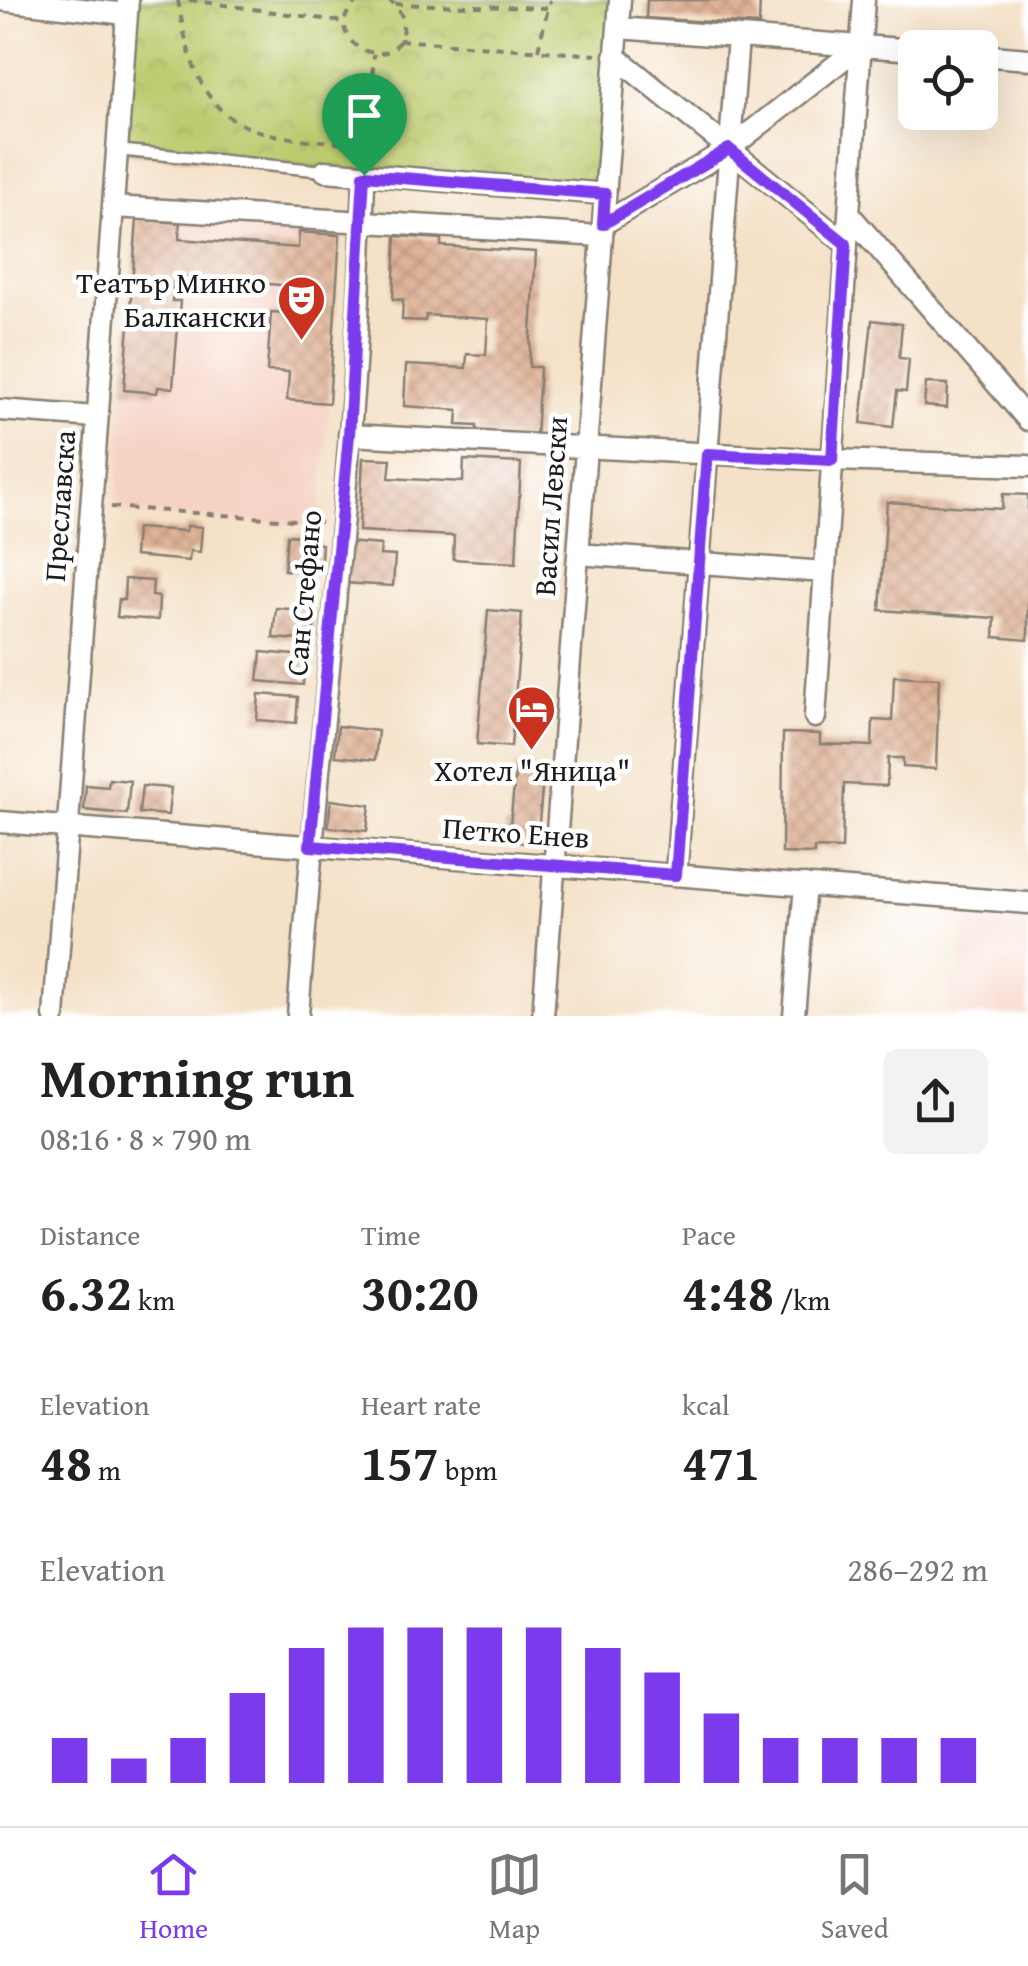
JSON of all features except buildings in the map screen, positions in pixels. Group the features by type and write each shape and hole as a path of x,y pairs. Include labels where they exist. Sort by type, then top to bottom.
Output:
{"street":[{"path":"0,0 128,7"},
{"name":"Васил Левски","path":"543,1016 620,0"},
{"path":"816,717 864,0"},
{"name":"Преславска","path":"54,1016 128,7"},
{"path":"618,28 898,49"},
{"path":"676,875 738,37"},
{"path":"113,206 603,230 729,149 860,46"},
{"path":"616,56 846,244"},
{"path":"998,56 1028,59"},
{"path":"325,171 605,194"},
{"name":"Сан Стефано","path":"298,1016 349,435 364,175"},
{"path":"850,214 1028,420"},
{"path":"0,410 96,417"},
{"path":"349,435 1028,466"},
{"path":"578,554 825,572"},
{"name":"Петко Енев","path":"0,822 1028,903"},
{"path":"794,1016 806,885"}],"lane":[{"path":"117,150 325,171"}],"path":[{"path":"178,0 184,42 216,107 250,130 293,140 367,144"},
{"path":"189,0 345,22"},
{"path":"359,0 347,13 345,22 350,40 374,54 384,52 399,40 403,22 395,4"},
{"path":"389,0 395,4 548,8"},
{"path":"538,50 550,0"},
{"path":"399,40 616,56"},
{"path":"364,175 374,54"},
{"path":"90,505 341,524"}],"shaded area":[{"path":"137,219 340,235 336,293 311,291 289,313 271,313 267,370 289,372 288,400 329,403 320,527 115,511"},
{"path":"965,925 1028,930 1028,1016 948,1016 951,977 961,977"}],"green space":[{"path":"128,0 620,0 605,194 117,150"}],"place":[{"name":"Театър Минко Балкански","path":"301,342"},
{"name":"Хотел \"Яница\"","path":"532,752"}],"route":[{"path":"729,149 846,244 832,460 707,454 676,875 310,846 349,435 364,175 605,194 603,224 729,149"}]}
